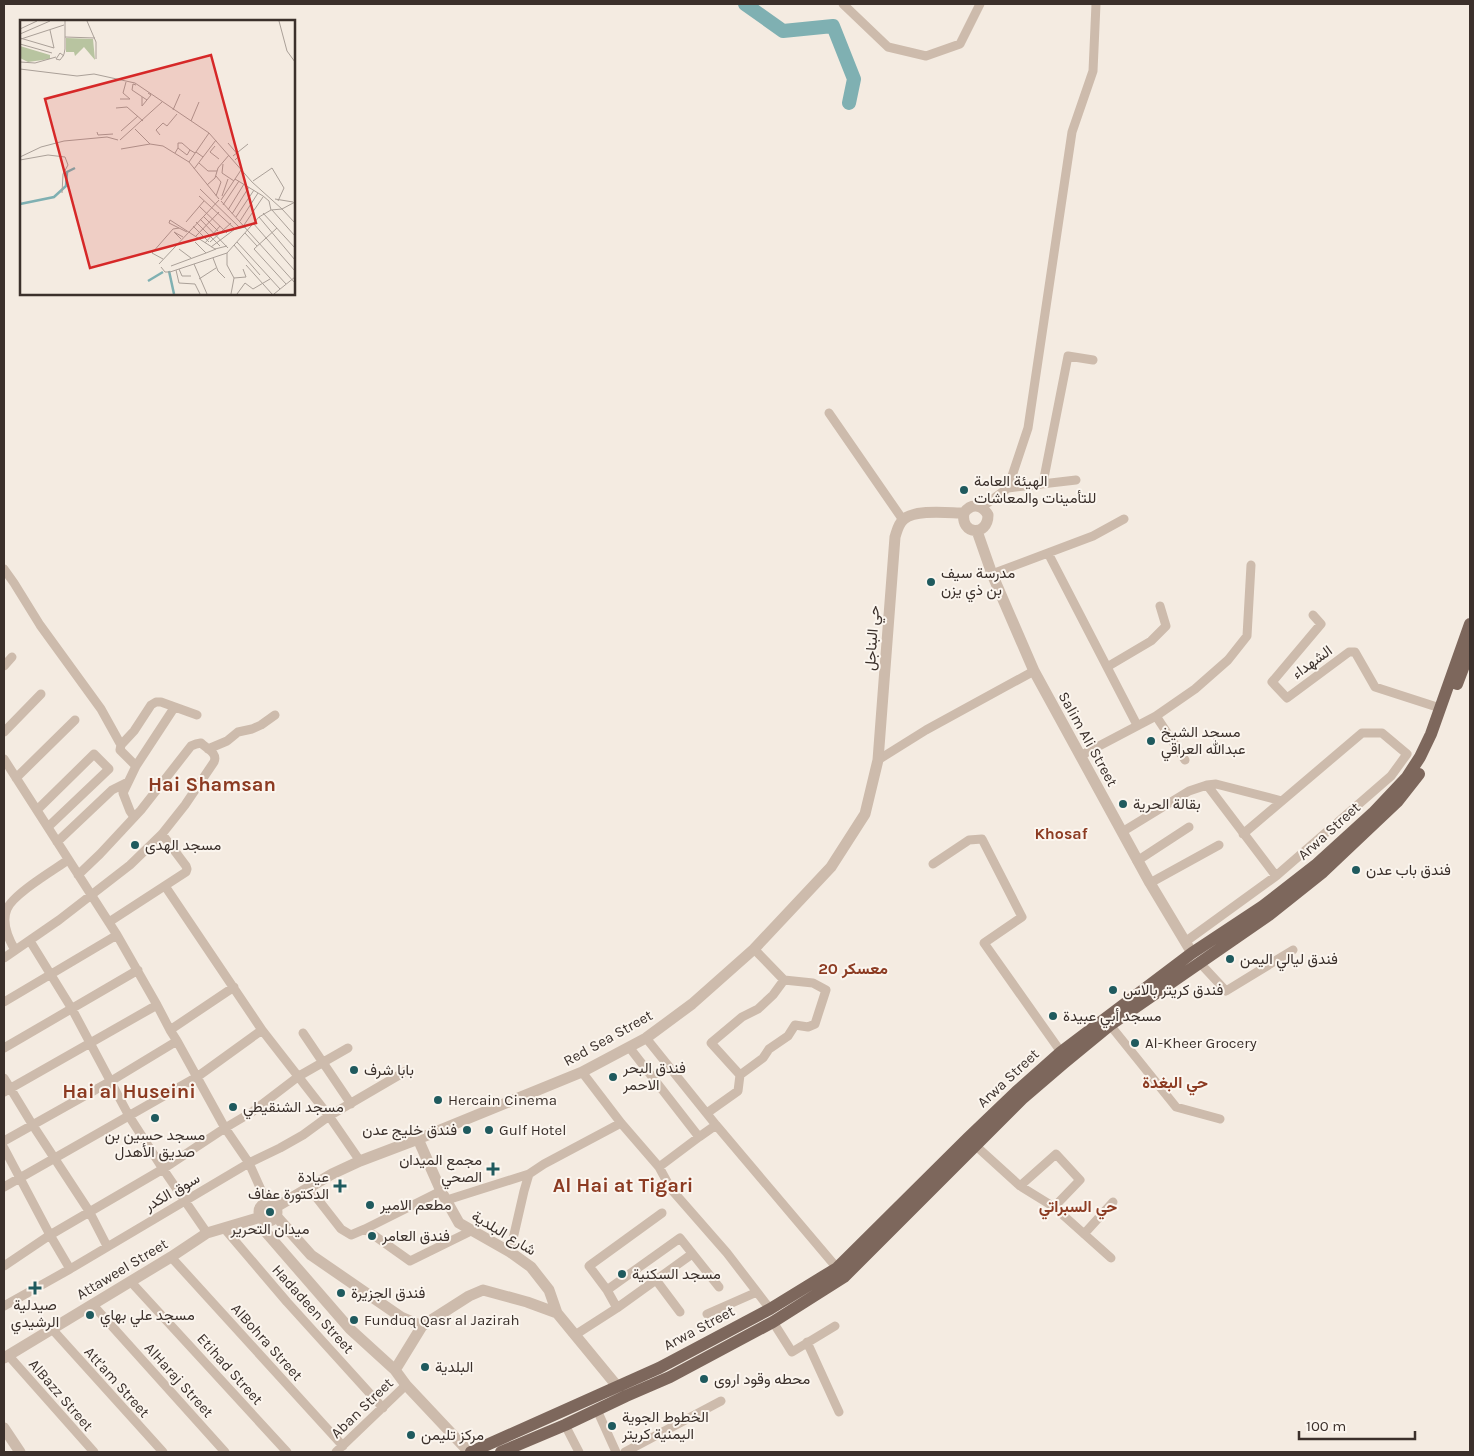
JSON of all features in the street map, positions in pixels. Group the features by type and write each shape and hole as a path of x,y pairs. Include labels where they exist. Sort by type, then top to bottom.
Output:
{"main road":[{"name":"Arwa Street","path":"972,1142 1110,1025 1317,864 1373,813 1407,777 1420,757 1431,734 1470,624"},
{"name":"Arwa Street","path":"501,1452 670,1377 772,1322 840,1272 972,1142 1016,1092 1060,1052 1196,958 1269,915 1323,872 1397,802 1414,782 1427,760 1438,737 1470,650"},
{"name":"Arwa Street","path":"470,1452 667,1364 840,1272"},
{"path":"617,1386 626,1396"}],"street":[{"path":"843,4 888,48 926,56 960,44 980,4"},
{"path":"1008,488 1028,428 1072,132 1093,71 1096,4"},
{"path":"1044,483 1068,356 1093,360"},
{"path":"829,413 903,520 926,513 964,513"},
{"path":"982,507 1008,488 1076,480"},
{"path":"972,506 982,507 988,515 986,525 977,531 968,528 963,519 964,513 972,506"},
{"path":"992,574 1093,536 1124,519"},
{"name":"حي البناجل","path":"878,760 895,537 903,520"},
{"name":"Salim Ali Street","path":"977,531 992,574 1034,671 1150,883 1196,958"},
{"path":"1048,553 1137,726"},
{"path":"1080,756 1156,716 1195,689 1228,660 1247,636 1251,565"},
{"path":"4,569 40,625 101,709 121,745 120,750 136,766"},
{"path":"1107,667 1151,641 1166,626 1160,606"},
{"name":"الشهداء","path":"1312,615 1321,624 1272,682 1287,698 1350,652 1355,652 1375,687 1440,708"},
{"path":"4,666 12,657"},
{"path":"878,760 926,730 1034,671"},
{"path":"4,732 42,694"},
{"path":"121,745 151,705 156,702 161,702 197,716"},
{"path":"134,817 123,793 126,783 174,708"},
{"path":"208,749 227,741 238,732 261,725 275,715"},
{"path":"1156,716 1185,760"},
{"path":"16,778 75,720"},
{"path":"1185,942 1276,876 1391,776 1407,754 1382,732 1362,733 1243,834"},
{"path":"4,958 59,920 130,865 162,834 185,805 216,759 215,755 201,743 191,746 134,817 78,875"},
{"path":"37,810 94,754 109,769 48,827"},
{"path":"4,759 138,970 225,1128 250,1163 269,1213 311,1255 401,1317 422,1326"},
{"name":"Red Sea Street","path":"269,1213 332,1174 360,1161 582,1072 646,1038 692,1004 754,949 831,867 865,814 878,760"},
{"path":"57,842 112,790 126,783"},
{"path":"1208,784 1243,834 1276,876"},
{"path":"1122,832 1189,791 1208,784 1216,784 1282,801"},
{"path":"1138,861 1189,827"},
{"path":"109,922 186,872 186,866 162,834"},
{"path":"933,864 969,840 982,839 1022,917 984,943 1060,1052"},
{"path":"1150,883 1220,845"},
{"path":"15,950 5,927 7,909 18,895 68,860"},
{"path":"165,886 262,1030 329,1116 360,1161"},
{"path":"4,1002 117,935"},
{"path":"30,941 72,1009 129,1116 207,1233"},
{"path":"707,1114 738,1091 740,1075 763,1058 769,1049 788,1036 795,1026 808,1027 815,1024 826,990 813,983 784,980 754,949"},
{"path":"1196,958 1226,991 1293,950"},
{"path":"4,1048 138,970"},
{"path":"740,1075 711,1043 742,1017 758,1009 774,996 784,980"},
{"path":"170,1030 234,987"},
{"path":"7,1090 158,1005"},
{"path":"1110,1025 1176,1107 1220,1119"},
{"path":"4,1186 197,1077 262,1030"},
{"path":"303,1033 351,1104"},
{"path":"646,1038 716,1125 840,1272"},
{"path":"4,1141 111,1081 177,1041"},
{"path":"629,1047 699,1136"},
{"path":"4,1266 50,1235 163,1169 252,1112 299,1076 348,1048"},
{"name":"سوق الكدر","path":"4,1306 250,1163 303,1135 329,1116 406,1071"},
{"path":"582,1072 620,1123 659,1167 671,1189 726,1253 770,1309"},
{"path":"4,1078 7,1090 55,1158 89,1212 107,1246"},
{"path":"309,1188 341,1229 351,1235 444,1196 529,1174 620,1123"},
{"path":"659,1167 716,1125"},
{"name":"شارع البلدية","path":"418,1139 444,1196 459,1223 532,1267 550,1290 557,1313 617,1386"},
{"path":"972,1142 1020,1186 1054,1207 1110,1258"},
{"path":"4,1148 70,1269"},
{"path":"1020,1186 1056,1154 1080,1180 1054,1207"},
{"path":"510,1252 529,1174"},
{"path":"1084,1234 1113,1202"},
{"path":"269,1213 264,1230 350,1329 395,1370 470,1452"},
{"name":"Attaweel Street","path":"6,1356 131,1282 207,1233 269,1213"},
{"path":"617,1308 590,1266 662,1213"},
{"name":"Hadadeen Street","path":"224,1228 287,1302 384,1408"},
{"path":"365,1229 410,1261 471,1231"},
{"path":"607,1290 680,1238 719,1287"},
{"path":"575,1335 617,1308 692,1254"},
{"name":"AlBohra Street","path":"171,1257 339,1449"},
{"path":"305,1278 322,1263"},
{"path":"656,1280 680,1312"},
{"name":"Etihad Street","path":"131,1282 287,1452"},
{"path":"395,1370 422,1326 469,1296 483,1290 527,1302 557,1313"},
{"path":"707,1314 756,1292"},
{"name":"AlHaraj Street","path":"92,1304 225,1452"},
{"path":"772,1322 792,1352 835,1326"},
{"name":"Att'am Street","path":"52,1329 162,1452"},
{"path":"807,1342 839,1412"},
{"name":"AlBazz Street","path":"6,1356 94,1452"},
{"name":"Aban Street","path":"339,1449 384,1408 406,1384"},
{"path":"625,1452 720,1401"},
{"path":"597,1410 616,1452"},
{"path":"565,1425 578,1452"},
{"path":"6,1434 20,1452"}],"waterway":[{"path":"745,4 783,31 833,26 854,79 849,103"}],"place":[{"name":"الهيئة العامة للتأمينات والمعاشات","path":"964,490"},
{"name":"مدرسة سيف بن ذي يزن","path":"931,582"},
{"name":"مسجد الشيخ عبدالله العراقي","path":"1151,741"},
{"name":"بقالة الحرية","path":"1123,804"},
{"name":"مسجد الهدى","path":"135,845"},
{"name":"فندق باب عدن","path":"1356,870"},
{"name":"فندق ليالي اليمن","path":"1230,959"},
{"name":"فندق كريتر بالاس","path":"1113,990"},
{"name":"مسجد أبي عبيدة","path":"1053,1016"},
{"name":"Al-Kheer Grocery","path":"1135,1043"},
{"name":"بابا شرف","path":"354,1070"},
{"name":"فندق البحر الاحمر","path":"613,1077"},
{"name":"Hercain Cinema","path":"438,1100"},
{"name":"مسجد الشنقيطي","path":"233,1107"},
{"name":"مسجد حسين بن صديق الأهدل","path":"155,1118"},
{"name":"فندق خليج عدن","path":"467,1130"},
{"name":"Gulf Hotel","path":"489,1130"},
{"name":"مجمع الميدان الصحي","path":"493,1169"},
{"name":"عيادة الدكتورة عفاف","path":"340,1186"},
{"name":"مطعم الامير","path":"370,1205"},
{"name":"ميدان التحرير","path":"270,1212"},
{"name":"فندق العامر","path":"372,1236"},
{"name":"مسجد السكنية","path":"622,1274"},
{"name":"صيدلية الرشيدي","path":"35,1288"},
{"name":"فندق الجزيرة","path":"341,1293"},
{"name":"مسجد علي بهاي","path":"90,1315"},
{"name":"Funduq Qasr al Jazirah","path":"354,1320"},
{"name":"البلدية","path":"425,1367"},
{"name":"محطه وقود اروى","path":"704,1379"},
{"name":"الخطوط الجوية اليمنية كريتر","path":"612,1426"},
{"name":"مركز تليمن","path":"411,1435"}],"district":[{"name":"Hai Shamsan","path":"212,784"},
{"name":"Khosaf","path":"1061,833"},
{"name":"معسكر 20","path":"853,968"},
{"name":"حي البغدة","path":"1175,1082"},
{"name":"Hai al Huseini","path":"129,1091"},
{"name":"Al Hai at Tigari","path":"623,1185"},
{"name":"حي السبراتي","path":"1078,1206"}]}
